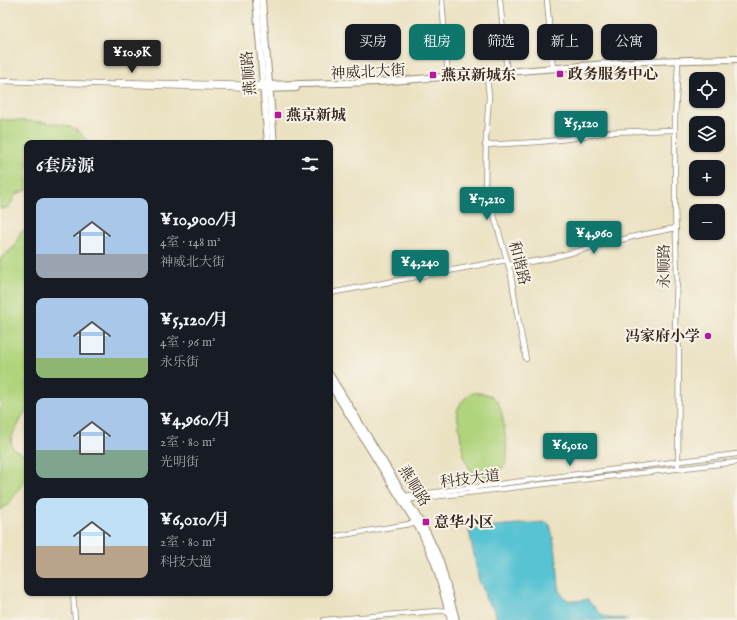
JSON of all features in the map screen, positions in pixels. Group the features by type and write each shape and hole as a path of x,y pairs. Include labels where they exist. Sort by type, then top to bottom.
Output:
{"main road":[{"name":"燕顺路","path":"256,0 274,140"},
{"name":"燕顺路","path":"262,0 268,140"},
{"name":"神威北大街","path":"266,87 380,82 646,61 737,59"},
{"name":"神威北大街","path":"266,87 380,86 678,64 737,62"},
{"name":"燕顺路","path":"333,380 404,499 422,533 456,620"},
{"name":"燕顺路","path":"333,389 404,499 422,523 434,546 440,561 451,610 451,620"}],"street":[{"path":"442,0 448,77"},
{"path":"500,0 507,72"},
{"path":"547,0 553,69"},
{"name":"永顺路","path":"678,64 675,130 677,278 675,326 679,348 678,468"},
{"name":"和谐路","path":"487,78 489,96 485,145 485,192 493,212 508,262 526,359"},
{"name":"神威北大街","path":"0,80 266,87"},
{"path":"485,145 539,142 608,132 675,130"},
{"path":"333,292 508,262 547,259 636,236 676,228"},
{"name":"科技大道","path":"404,499 737,454"},
{"name":"科技大道","path":"404,499 737,462"},
{"path":"333,537 416,523"},
{"path":"74,596 74,620"},
{"path":"324,620 451,610"}],"green space":[{"path":"0,119 61,124 77,130 86,140 24,140 24,191 15,196 8,207 0,209"},
{"path":"24,230 24,414 12,436 11,443 13,449 24,455 24,481 8,505 0,510 0,259 15,246 20,233"},
{"path":"473,393 482,393 494,398 498,402 502,413 507,460 504,466 496,474 490,476 482,476 471,470 463,453 457,412 459,406 467,396"}],"water":[{"path":"546,522 550,525 556,553 559,586 564,597 569,600 577,601 588,599 589,602 606,617 623,618 628,620 497,620 495,611 485,598 484,591 479,581 469,530"}],"place":[{"name":"政务服务中心","path":"560,74"},
{"name":"燕京新城东","path":"433,75"},
{"name":"燕京新城","path":"278,115"},
{"name":"冯家府小学","path":"708,336"},
{"name":"意华小区","path":"426,522"}]}
